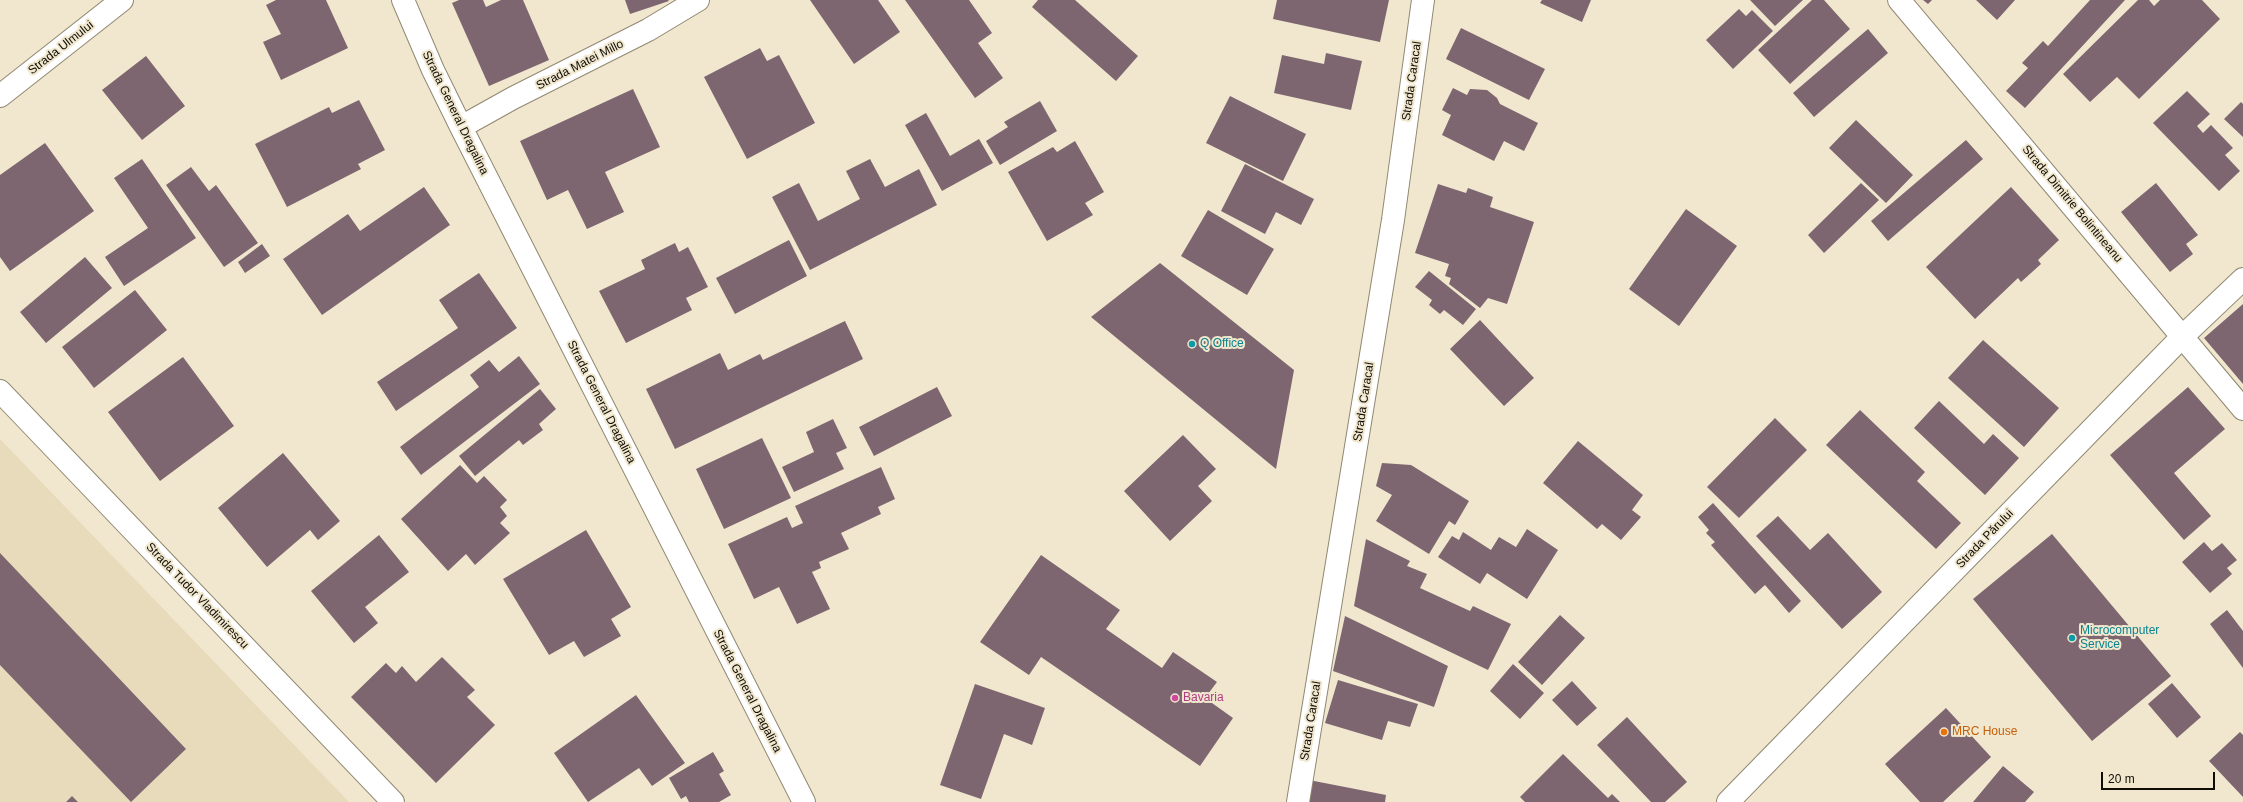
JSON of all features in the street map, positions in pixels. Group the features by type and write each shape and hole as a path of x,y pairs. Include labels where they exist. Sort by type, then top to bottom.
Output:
{"street":[{"name":"Strada Ulmului","path":"0,96 122,0"},
{"name":"Strada General Dragalina","path":"403,0 433,70 461,128 804,802"},
{"name":"Strada Matei Millo","path":"461,128 513,98 648,30 698,0"},
{"name":"Strada Caracal","path":"1298,802 1394,220 1422,0"},
{"name":"Strada Dimitrie Bolintineanu","path":"1899,0 2184,336 2243,409"},
{"name":"Strada Părului","path":"1728,802 2184,336 2243,279"},
{"name":"Strada Tudor Vladimirescu","path":"0,391 393,802"}],"shaded area":[{"path":"0,439 349,802 0,802"}],"building":[{"path":"276,0 326,0 348,48 281,80 263,42 281,34 266,5"},
{"path":"459,0 483,0 486,7 501,0 523,0 549,60 489,86 452,3"},
{"path":"625,0 668,0 669,1 630,14"},
{"path":"810,0 878,0 900,32 854,64"},
{"path":"905,0 969,0 992,33 978,43 1003,78 975,98"},
{"path":"1038,0 1075,0 1138,56 1116,81 1032,7"},
{"path":"1277,0 1389,0 1380,42 1273,19"},
{"path":"1542,0 1591,0 1582,22 1540,3"},
{"path":"1750,0 1803,0 1775,26"},
{"path":"1812,0 1824,0 1850,29 1790,84 1758,50"},
{"path":"1923,0 1932,0 1928,4"},
{"path":"1976,0 2015,0 1997,20"},
{"path":"2090,0 2125,0 2025,108 2006,91 2028,68 2022,63 2043,41 2048,46"},
{"path":"2138,0 2149,0 2154,6 2160,0 2202,0 2220,19 2139,99 2117,77 2090,102 2063,74"},
{"path":"1739,9 1746,16 1752,10 1773,31 1733,69 1706,40"},
{"path":"1461,28 1545,69 1529,100 1446,59"},
{"path":"1868,29 1888,53 1814,117 1793,93"},
{"path":"760,48 767,61 779,55 815,123 747,159 704,77"},
{"path":"1326,53 1362,61 1351,110 1274,93 1282,55 1324,64"},
{"path":"146,56 185,106 142,140 102,90"},
{"path":"1453,88 1467,95 1470,89 1487,90 1497,98 1500,104 1538,123 1524,151 1504,141 1494,161 1442,135 1451,115 1442,110"},
{"path":"633,89 660,147 605,172 624,212 587,229 568,190 547,200 520,141"},
{"path":"2187,91 2210,114 2197,126 2203,133 2211,125 2233,148 2225,155 2240,171 2219,191 2153,123"},
{"path":"1230,96 1306,134 1283,181 1206,143"},
{"path":"359,100 385,150 358,164 361,169 287,207 255,144 329,107 332,113"},
{"path":"1040,101 1057,131 1000,165 986,141 1008,127 1004,122"},
{"path":"2241,102 2243,104 2243,137 2224,119"},
{"path":"926,113 950,156 979,139 993,163 942,191 905,125"},
{"path":"1856,120 1913,175 1886,203 1829,148"},
{"path":"1966,140 1983,159 1888,241 1871,221"},
{"path":"1075,141 1104,192 1085,203 1093,215 1047,241 1008,172 1053,147 1057,152"},
{"path":"45,143 94,211 10,271 0,257 0,175"},
{"path":"142,159 196,238 124,286 105,257 148,228 114,178"},
{"path":"870,159 885,187 919,169 937,205 810,270 772,197 799,183 818,221 860,199 846,171"},
{"path":"1245,164 1314,199 1301,225 1276,212 1265,234 1221,211"},
{"path":"191,167 209,191 216,185 258,243 224,267 166,185"},
{"path":"1861,183 1879,200 1824,253 1808,235"},
{"path":"2156,183 2198,235 2186,244 2193,254 2170,272 2121,212"},
{"path":"1438,184 1466,193 1468,188 1493,197 1490,207 1534,222 1507,304 1488,298 1480,308 1449,284 1451,278 1445,276 1449,264 1415,253"},
{"path":"424,187 450,225 322,315 283,259 348,214 360,231"},
{"path":"2011,187 2059,240 2038,260 2041,264 2021,282 2018,278 1975,319 1926,267"},
{"path":"1686,209 1737,246 1679,326 1629,289"},
{"path":"1208,210 1274,249 1247,295 1181,256"},
{"path":"789,240 807,276 735,314 716,278"},
{"path":"675,243 679,252 688,247 708,287 686,298 692,310 626,343 599,291 645,269 641,260"},
{"path":"262,244 270,256 245,273 238,262"},
{"path":"85,257 112,288 46,343 20,312"},
{"name":"Q Office","path":"1160,263 1294,370 1276,469 1091,317"},
{"path":"1429,271 1476,309 1463,325 1444,310 1440,314 1429,305 1432,300 1415,287"},
{"path":"479,273 517,328 396,411 377,382 458,328 439,300"},
{"path":"135,290 167,330 94,388 62,347"},
{"path":"2243,304 2243,384 2204,338"},
{"path":"1480,320 1534,378 1504,406 1450,349"},
{"path":"845,321 863,359 675,449 646,389 720,353 728,370 760,354 763,360"},
{"path":"1983,340 2059,408 2024,447 1948,378"},
{"path":"519,356 540,384 421,475 400,447 479,387 470,375 489,360 499,372"},
{"path":"183,357 234,426 160,481 108,412"},
{"path":"937,387 952,416 874,456 859,427"},
{"path":"2188,387 2225,429 2174,473 2211,516 2184,540 2110,455"},
{"path":"540,389 556,409 539,424 543,430 523,445 519,440 475,476 459,456"},
{"path":"1939,401 1984,444 1993,434 2019,458 1985,495 1914,428"},
{"path":"1860,410 1925,472 1917,481 1961,523 1936,549 1826,445"},
{"path":"1775,418 1807,450 1739,518 1707,487"},
{"path":"833,419 847,448 836,453 844,469 794,492 782,467 814,452 806,432"},
{"path":"1183,435 1216,469 1198,486 1212,501 1170,541 1124,491"},
{"path":"762,438 791,498 724,529 696,469"},
{"path":"1578,441 1643,495 1632,510 1641,517 1621,540 1602,524 1597,529 1543,483"},
{"path":"283,453 340,521 318,540 310,530 267,567 218,508"},
{"path":"1382,463 1411,465 1469,501 1455,525 1449,521 1429,554 1376,521 1392,495 1376,486"},
{"path":"460,465 477,483 484,476 507,500 500,507 507,516 500,523 510,533 475,565 466,554 448,571 401,519"},
{"path":"881,467 895,499 878,507 881,514 841,533 849,549 819,562 821,568 812,572 830,609 797,624 779,587 754,599 728,544 787,517 792,528 803,523 795,506"},
{"path":"1713,503 1801,601 1789,613 1765,585 1755,594 1711,545 1715,542 1706,533 1709,530 1698,517"},
{"path":"1778,516 1810,550 1828,533 1882,592 1842,629 1756,536"},
{"path":"1527,529 1558,550 1527,599 1487,573 1480,584 1438,557 1452,536 1459,540 1463,532 1491,550 1499,537 1516,547"},
{"path":"586,530 631,607 611,619 621,636 584,657 574,641 549,655 503,579"},
{"name":"Microcomputer Service","path":"2052,534 2171,676 2092,741 1973,599"},
{"path":"379,535 409,572 365,607 378,623 354,643 311,591"},
{"path":"1366,539 1410,561 1407,566 1427,574 1420,588 1470,611 1473,606 1511,624 1488,670 1354,606"},
{"path":"2204,542 2212,551 2222,543 2237,560 2227,568 2232,574 2210,593 2182,562"},
{"path":"0,553 186,749 131,802 0,665"},
{"path":"1041,555 1120,610 1106,629 1162,668 1173,652 1217,682 1205,698 1233,718 1200,766 1041,657 1029,675 980,642"},
{"path":"2227,610 2243,631 2243,668 2210,624"},
{"path":"1560,615 1585,638 1542,685 1518,662"},
{"path":"1345,616 1448,666 1434,707 1333,671"},
{"path":"442,657 475,690 467,697 495,725 436,783 351,697 386,663 396,673 402,666 416,682"},
{"path":"1513,664 1544,693 1520,719 1490,691"},
{"path":"1338,680 1418,704 1410,727 1388,721 1382,740 1325,723"},
{"path":"1572,681 1597,708 1577,726 1552,700"},
{"path":"2172,683 2201,717 2177,738 2148,704"},
{"path":"975,684 1045,708 1032,745 1004,734 981,799 940,785"},
{"path":"636,695 685,763 652,786 639,768 588,802 554,753"},
{"name":"MRC House","path":"1946,708 1991,757 1943,802 1920,802 1885,764"},
{"path":"1627,717 1687,782 1665,802 1651,802 1597,745"},
{"path":"2240,732 2243,735 2243,797 2209,761"},
{"path":"713,752 724,771 719,774 731,795 719,802 689,802 686,796 681,799 669,778"},
{"path":"1563,754 1608,798 1612,794 1620,802 1525,802 1520,797"},
{"path":"2003,766 2034,792 2025,802 1973,802"},
{"path":"1309,780 1386,795 1385,802 1304,802"},
{"path":"72,796 78,802 66,802"}],"place":[{"name":"Q Office","path":"1192,344"},
{"name":"Microcomputer Service","path":"2072,638"},
{"name":"Bavaria","path":"1175,698"},
{"name":"MRC House","path":"1944,732"}]}
